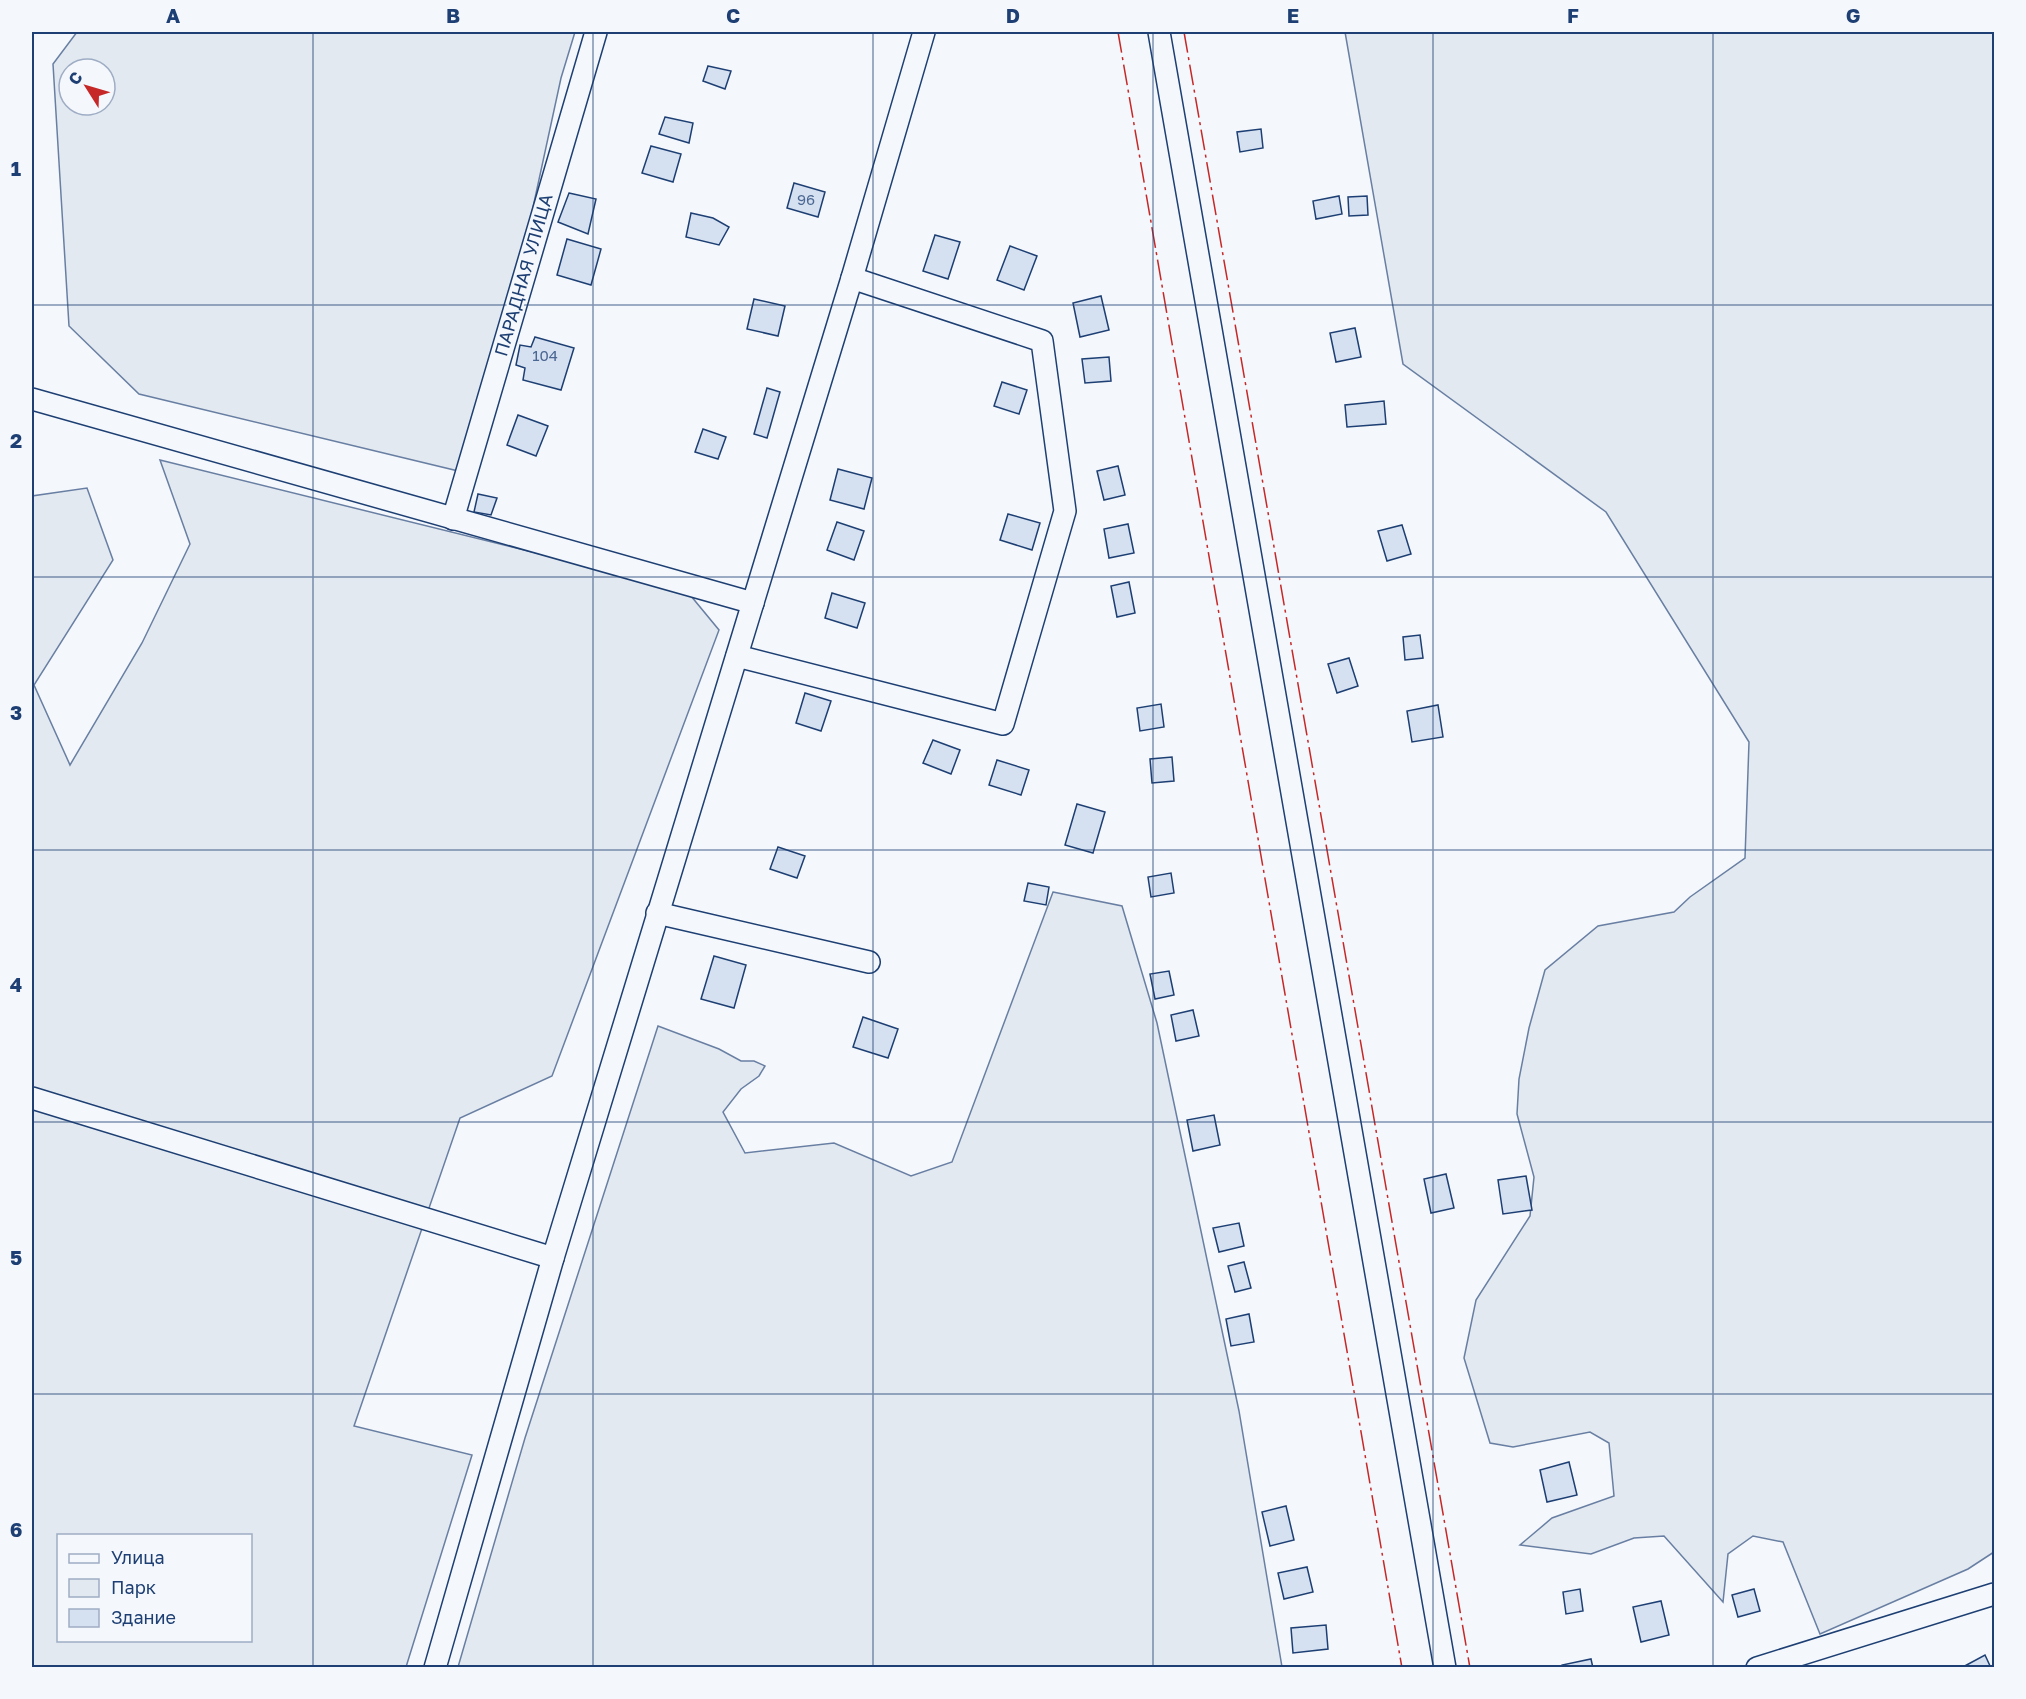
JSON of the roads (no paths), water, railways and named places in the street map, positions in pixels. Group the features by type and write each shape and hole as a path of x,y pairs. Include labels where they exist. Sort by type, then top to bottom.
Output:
{"street":[{"name":"ПАРАДНАЯ УЛИЦА","path":"453,519 596,32"},
{"path":"435,1668 553,1257 852,278 924,32"},
{"path":"1158,32 1445,1668"},
{"path":"737,656 1003,724 1065,511 1042,341 852,278"},
{"path":"32,399 753,603"},
{"path":"657,913 869,962"},
{"path":"32,1098 553,1257"},
{"path":"1757,1668 1995,1594"}]}
